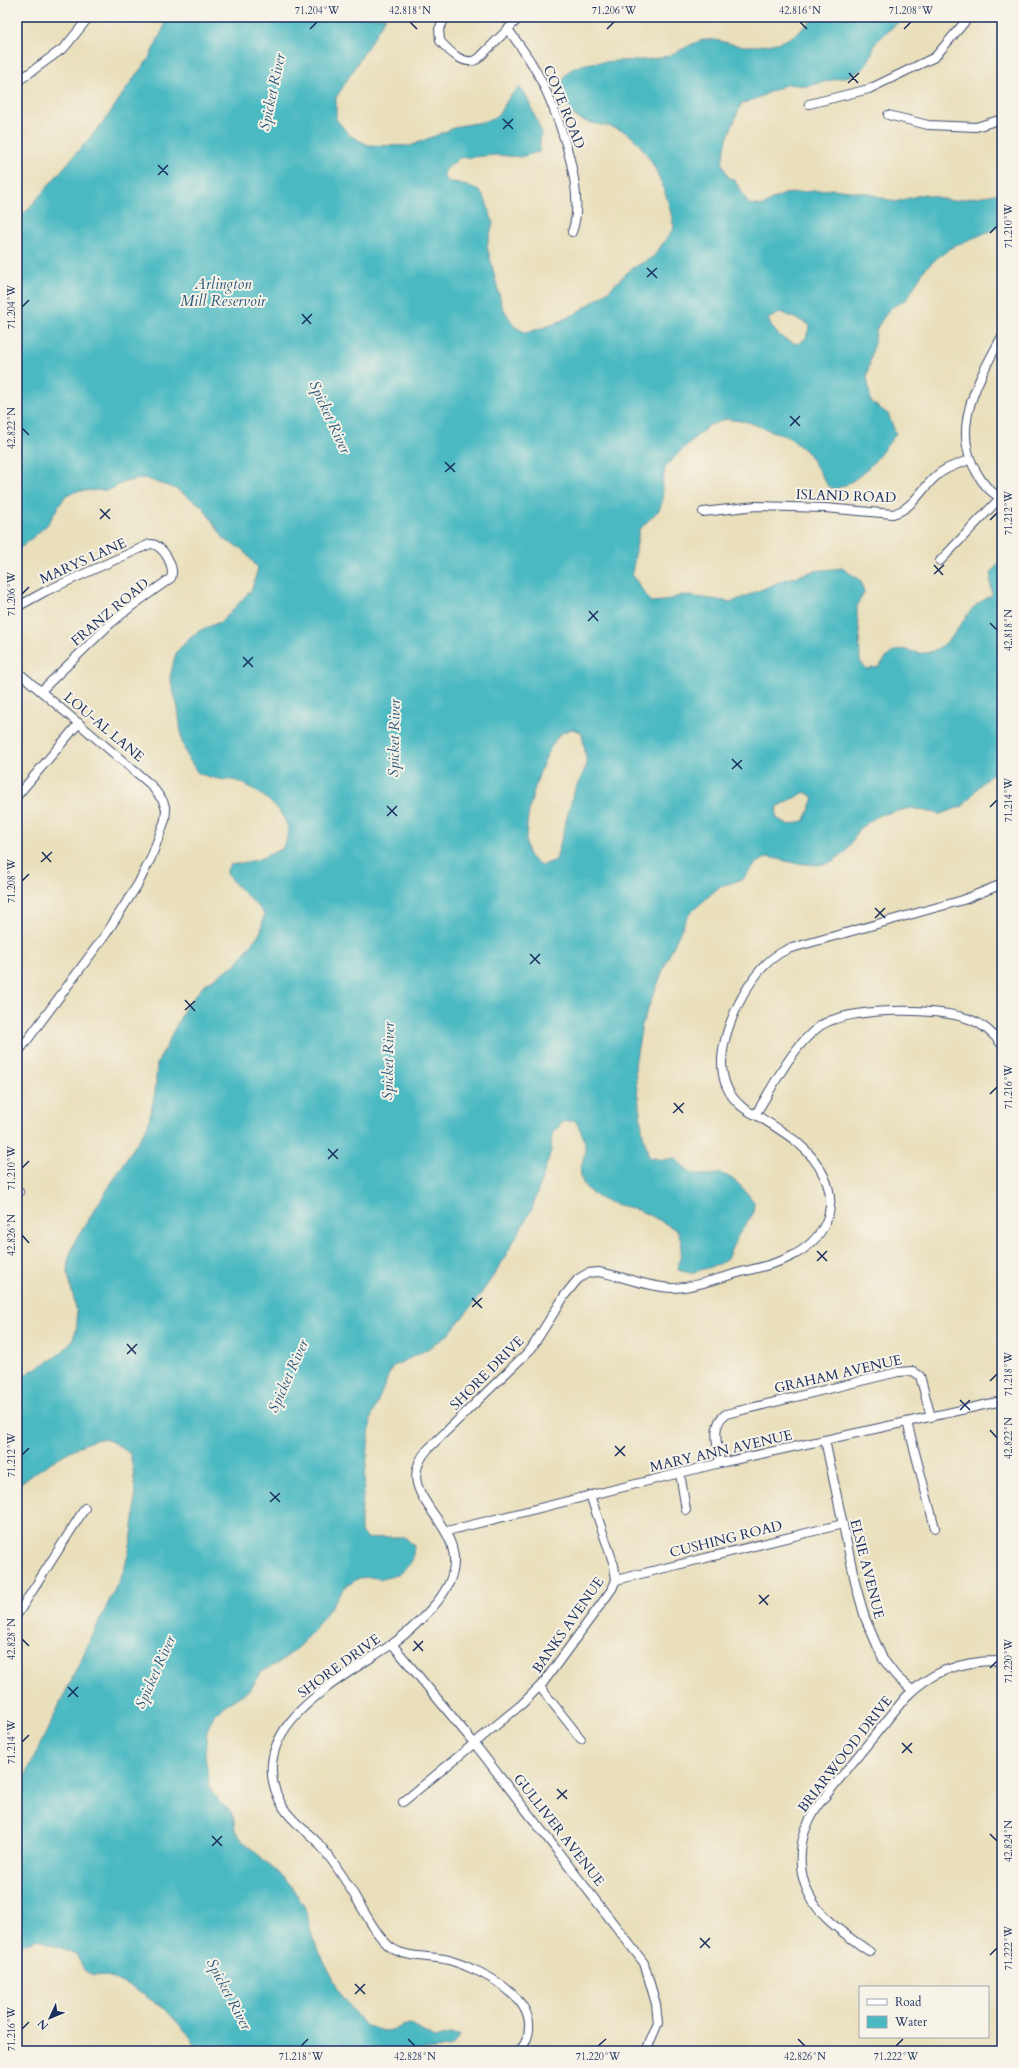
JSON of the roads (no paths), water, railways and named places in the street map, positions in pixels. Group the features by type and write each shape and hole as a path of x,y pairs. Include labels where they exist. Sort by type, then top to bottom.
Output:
{"street":[{"path":"17,82 65,47 89,17"},
{"path":"446,17 439,29 438,38 442,44 465,61 469,62 478,59 520,17"},
{"path":"809,104 869,89 935,57 969,17"},
{"name":"COVE ROAD","path":"508,29 532,64 565,140 570,156 575,185 573,229"},
{"path":"888,115 928,125 968,127 976,127 1002,119"},
{"path":"940,561 987,510 1001,498 990,492 969,460 965,426 972,396 1002,336"},
{"name":"ISLAND ROAD","path":"703,512 756,506 824,508 893,514 902,512 910,506 936,475 969,460"},
{"name":"MARYS LANE","path":"17,607 46,591 150,544 155,544 160,547"},
{"name":"FRANZ ROAD","path":"41,691 110,625 132,606 171,578 174,573 160,547"},
{"name":"LOU-AL LANE","path":"17,671 152,785 163,801 166,810 165,820 151,858 123,910 17,1054"},
{"path":"17,796 79,723"},
{"name":"SHORE DRIVE","path":"520,2051 526,2042 530,2022 528,2013 523,2004 501,1986 466,1967 448,1960 409,1955 390,1948 377,1934 352,1891 318,1843 295,1823 283,1808 276,1789 272,1770 274,1750 286,1727 308,1702 392,1644 413,1627 434,1606 450,1581 456,1563 453,1545 447,1531 426,1503 417,1484 416,1474 422,1456 531,1349 565,1295 578,1279 588,1273 598,1272 662,1287 683,1288 781,1261 792,1256 807,1245 823,1230 828,1220 830,1198 825,1178 818,1164 792,1137 741,1106 728,1090 724,1075 722,1054 728,1030 739,1003 759,972 780,952 788,949 963,900 1002,884"},
{"path":"755,1115 792,1056 805,1040 819,1026 838,1018 897,1011 946,1014 977,1023 992,1033 1002,1045"},
{"name":"GRAHAM AVENUE","path":"720,1463 716,1430 720,1418 726,1414 735,1410 898,1372 917,1372 923,1381 931,1417"},
{"name":"MARY ANN AVENUE","path":"447,1531 720,1463 1002,1401"},
{"path":"907,1422 935,1528"},
{"name":"ELSIE AVENUE","path":"825,1440 859,1597 869,1630 886,1663 912,1690"},
{"path":"680,1473 686,1510"},
{"name":"BANKS AVENUE","path":"403,1802 522,1704 540,1687 608,1596 616,1580 614,1565 590,1495"},
{"path":"17,1615 85,1508"},
{"name":"CUSHING ROAD","path":"616,1580 843,1524"},
{"name":"GULLIVER AVENUE","path":"392,1644 474,1743 644,1963 656,2004 658,2023 646,2051"},
{"name":"BRIARWOOD DRIVE","path":"870,1952 836,1927 814,1904 804,1879 801,1848 806,1826 819,1804 912,1690 937,1673 955,1666 984,1660 1002,1661"},
{"path":"540,1687 581,1739"}],"water":[{"name":"Arlington Mill Reservoir","path":"164,17 386,17 336,98 336,119 349,135 368,145 410,146 459,126 482,122 497,117 510,96 519,88 525,93 541,131 539,152 520,157 497,155 459,158 443,172 446,181 459,183 480,191 486,201 493,223 487,246 502,306 514,326 526,333 554,324 575,314 607,292 631,269 653,257 674,228 665,191 654,166 640,145 625,132 586,121 571,113 562,94 562,83 567,72 581,65 644,60 667,56 703,40 716,40 744,46 772,44 787,39 818,17 909,17 896,24 876,42 870,58 863,69 849,76 807,86 787,84 741,104 727,139 722,162 728,177 735,181 749,204 763,206 773,199 785,194 832,189 867,193 895,202 924,194 952,201 1002,193 1002,226 954,246 937,258 924,270 907,299 889,309 877,328 867,376 871,402 888,414 896,434 870,466 854,480 835,489 828,486 808,453 790,438 748,422 726,419 708,426 665,467 662,486 663,500 659,510 639,530 632,574 650,602 665,601 682,595 732,602 784,580 814,571 842,568 861,581 864,593 857,605 857,617 859,628 860,661 866,669 879,667 895,651 901,649 928,653 943,645 954,635 971,610 992,595 990,581 992,573 996,566 1002,562 1002,765 980,785 963,806 940,814 911,808 879,815 860,828 845,853 829,863 818,865 795,863 768,857 755,864 743,879 719,887 688,915 667,960 642,1024 635,1065 636,1082 643,1135 649,1157 663,1160 675,1158 682,1165 697,1174 719,1174 731,1178 739,1184 754,1202 753,1214 737,1237 727,1259 718,1265 690,1273 678,1270 682,1245 678,1231 645,1213 601,1199 588,1190 583,1183 580,1174 585,1151 583,1136 575,1120 563,1122 552,1134 551,1151 532,1209 498,1269 478,1298 449,1334 426,1350 392,1367 371,1418 361,1516 361,1532 368,1539 382,1537 405,1537 414,1546 412,1562 398,1575 381,1579 371,1577 359,1578 345,1587 319,1623 302,1643 283,1660 260,1673 251,1689 222,1707 214,1715 207,1730 205,1756 210,1788 221,1804 233,1813 235,1830 242,1840 289,1883 304,1906 313,1939 341,1994 364,2025 384,2031 410,2024 434,2038 449,2034 460,2035 452,2047 435,2050 200,2051 188,2034 165,2009 136,1990 106,1975 93,1976 84,1970 76,1954 38,1939 22,1945 17,1953 17,1810 28,1770 124,1570 131,1541 135,1498 133,1469 130,1454 114,1443 103,1439 85,1444 59,1457 17,1486 17,1380 60,1354 73,1338 77,1317 76,1306 68,1273 69,1256 75,1241 148,1125 155,1093 157,1064 185,1008 204,985 237,963 261,931 264,914 234,883 226,872 230,865 257,860 282,849 288,835 284,818 270,802 253,789 237,781 216,779 198,773 188,758 182,742 178,708 170,678 177,651 199,631 222,621 252,589 258,568 242,549 225,540 202,506 176,489 144,478 125,482 109,490 78,491 66,495 47,525 17,551 17,222 105,120 135,76 148,60 164,27","holes":["781,312 810,325 806,338 798,344 784,339 770,324 768,319","573,729 582,733 587,765 573,794 556,860 541,866 532,859 528,853 526,842 529,809 540,772 547,756 554,742 565,731","805,792 814,798 805,820 790,825 776,818 777,807"]}],"water label":[{"name":"Spicket River","path":"272,92"},
{"name":"Spicket River","path":"330,417"},
{"name":"Spicket River","path":"394,738"},
{"name":"Spicket River","path":"388,1061"},
{"name":"Spicket River","path":"288,1376"},
{"name":"Spicket River","path":"155,1672"},
{"name":"Spicket River","path":"229,1994"}]}
